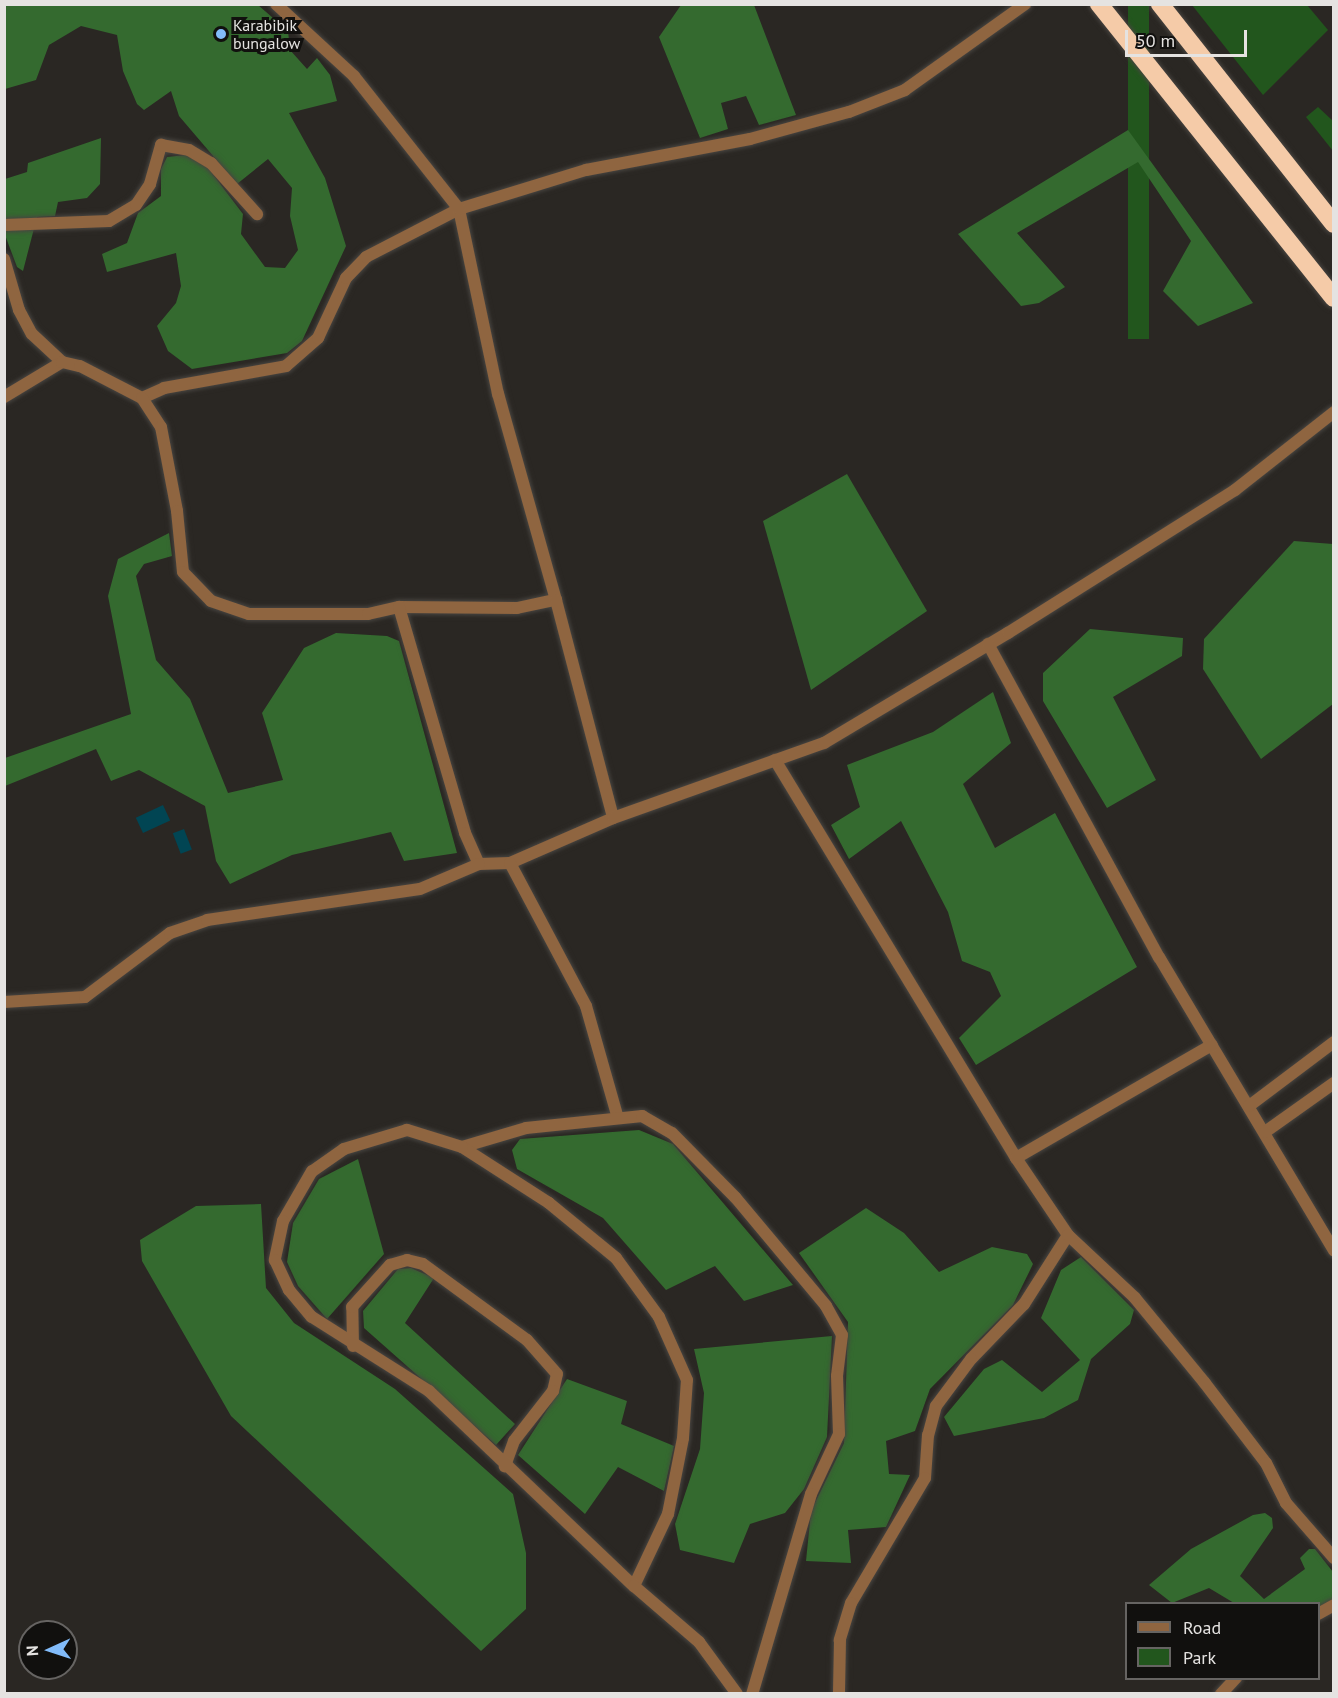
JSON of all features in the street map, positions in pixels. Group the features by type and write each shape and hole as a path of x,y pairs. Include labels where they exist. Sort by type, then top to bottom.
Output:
{"highway":[{"path":"1099,4 1334,298"},
{"path":"1160,4 1334,224"}],"street":[{"path":"276,4 354,76 459,209 498,394 556,600 612,818"},
{"path":"142,398 164,388 286,366 318,338 346,278 366,257 459,209 586,170 750,140 849,112 905,90 1026,4"},
{"path":"4,225 109,221 136,205 150,184 161,145 189,150 212,163 257,214"},
{"path":"4,259 19,310 32,334 62,362 80,366 142,398 161,427 177,511 183,572 211,601 249,614 368,614 399,607 517,608 556,600"},
{"path":"4,397 62,362"},
{"path":"4,1002 85,997 170,933 207,920 420,889 479,864 510,863 612,818 824,743 1235,490 1334,412"},
{"path":"399,607 465,833 479,864"},
{"path":"988,644 1119,886 1334,1251"},
{"path":"775,760 1016,1158 1068,1235 1135,1298 1266,1462 1286,1503 1334,1558"},
{"path":"510,863 586,1006 618,1118"},
{"path":"1249,1106 1334,1042"},
{"path":"1016,1158 1212,1045"},
{"path":"1265,1132 1334,1083"},
{"path":"462,1147 526,1128 642,1116 672,1133 735,1197 826,1306 842,1335 837,1376 838,1434 811,1494 752,1694"},
{"path":"634,1586 668,1514 683,1438 687,1380 659,1317 616,1258 549,1203 462,1147 407,1130 344,1149 312,1171 283,1221 275,1260 289,1290 312,1317 353,1346 429,1391 505,1466 634,1586 699,1642 737,1694"},
{"path":"839,1694 840,1640 851,1603 925,1478 928,1435 936,1406 971,1359 1024,1304 1068,1235"},
{"path":"353,1346 352,1307 390,1265 407,1260 423,1264 527,1340 557,1374 553,1391 514,1442 505,1466"},
{"path":"1320,1613 1334,1605"},
{"path":"1221,1694 1234,1680"}],"green space":[{"path":"5,5 258,5 288,31 290,50 307,69 317,58 330,75 337,101 289,113 325,178 346,246 302,341 287,353 192,369 168,351 157,326 176,303 181,286 176,253 107,272 102,254 127,243 138,213 161,196 161,169 167,157 186,155 208,168 243,214 241,234 265,267 285,268 298,250 290,216 292,188 268,159 237,184 179,116 171,91 144,110 137,104 123,71 117,35 81,26 49,45 36,80 5,89"},
{"path":"681,5 754,5 796,115 759,125 746,96 721,103 728,129 700,138 659,37"},
{"path":"1128,5 1149,5 1149,339 1128,339"},
{"path":"1192,5 1307,5 1328,30 1263,95"},
{"path":"1318,107 1333,121 1333,151 1306,117"},
{"path":"1128,130 1253,303 1198,326 1163,291 1191,241 1138,162 1017,233 1065,287 1039,303 1021,306 958,234"},
{"path":"101,138 100,184 87,198 58,202 55,216 37,217 23,271 17,267 5,235 5,179 27,172 28,163"},
{"path":"847,474 927,611 811,690 763,521"},
{"path":"169,533 172,556 144,564 136,576 156,660 190,699 228,793 283,780 262,713 304,648 336,633 387,636 399,641 457,853 404,861 391,832 292,855 230,884 216,861 205,806 139,770 111,781 96,749 5,786 5,758 131,714 108,596 118,559"},
{"path":"1294,541 1333,544 1333,704 1261,759 1203,669 1204,639"},
{"path":"1090,629 1183,638 1182,656 1113,697 1156,780 1107,808 1043,701 1043,673"},
{"path":"993,692 1011,743 963,784 995,848 1055,813 1137,967 976,1065 959,1038 1001,996 990,972 962,961 948,912 901,821 849,859 831,825 860,807 847,765 933,732"},
{"path":"639,1130 673,1144 793,1285 744,1301 715,1266 666,1290 603,1218 517,1169 512,1150 520,1139"},
{"path":"358,1159 384,1254 327,1319 298,1286 287,1262 293,1223 319,1179"},
{"path":"261,1204 266,1288 294,1323 395,1389 513,1494 526,1553 526,1609 481,1651 231,1416 142,1261 140,1240 196,1206"},
{"path":"866,1208 904,1233 939,1272 992,1247 1027,1254 1033,1264 1013,1305 930,1389 915,1431 886,1441 889,1474 910,1475 886,1527 848,1530 851,1563 806,1561 811,1511 844,1443 848,1322 799,1253"},
{"path":"1081,1257 1134,1310 1130,1324 1091,1359 1078,1400 1044,1418 954,1436 944,1417 984,1369 1002,1360 1042,1392 1080,1360 1041,1318 1061,1270"},
{"path":"411,1268 434,1278 405,1323 515,1424 496,1445 364,1328 363,1311 398,1269"},
{"path":"832,1336 827,1437 804,1489 785,1513 750,1524 734,1563 680,1550 675,1524 700,1449 704,1393 694,1349"},
{"path":"567,1379 627,1401 621,1424 674,1446 664,1491 618,1467 585,1514 518,1455"},
{"path":"1265,1513 1272,1518 1273,1528 1240,1576 1264,1599 1305,1569 1300,1558 1309,1549 1315,1549 1333,1572 1333,1599 1320,1607 1320,1602 1232,1602 1209,1588 1171,1602 1149,1585 1191,1549 1253,1515"}],"water":[{"path":"163,805 170,820 143,833 136,818"},
{"path":"184,829 192,850 181,854 173,833"}],"place":[{"name":"Karabibik bungalow","path":"221,34"}]}
